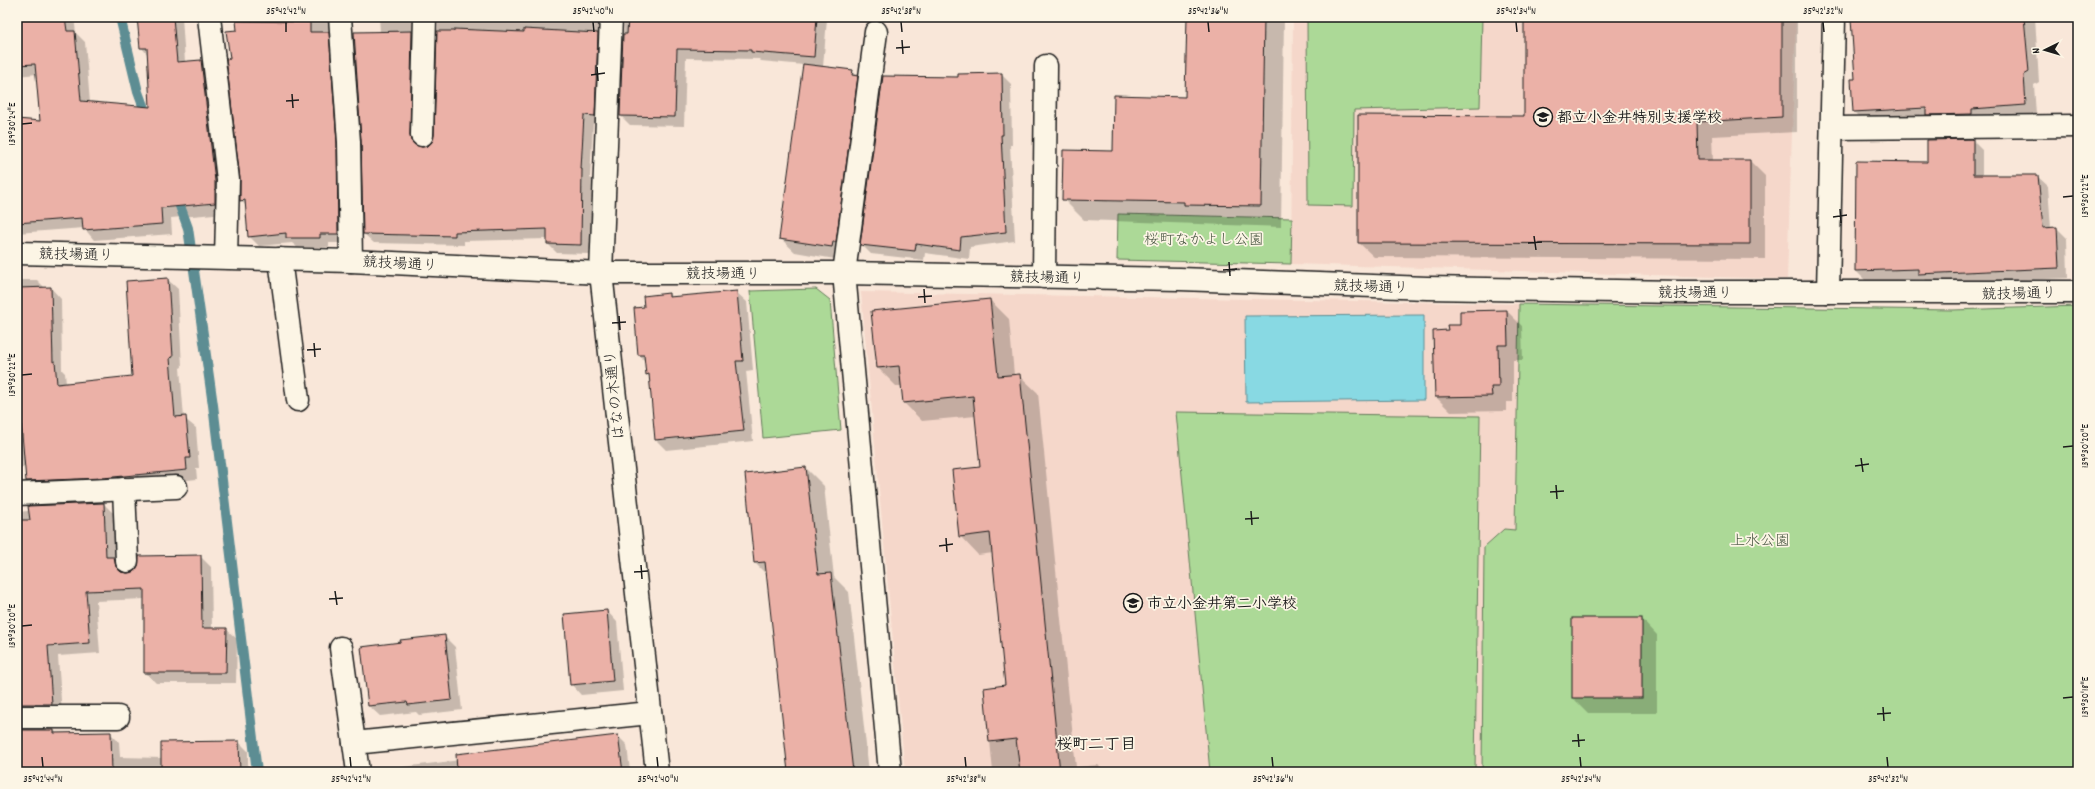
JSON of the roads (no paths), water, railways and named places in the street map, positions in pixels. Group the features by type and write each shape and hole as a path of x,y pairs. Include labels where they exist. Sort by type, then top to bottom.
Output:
{"street":[{"path":"209,17 228,180 220,257"},
{"path":"340,17 349,142 351,261"},
{"path":"422,135 425,17"},
{"name":"はなの木通り","path":"611,17 601,273 657,772"},
{"path":"1828,292 1834,17"},
{"path":"876,32 844,273 890,772"},
{"path":"1044,277 1046,66"},
{"path":"1832,128 2078,126"},
{"name":"競技場通り","path":"17,253 351,261 601,273 844,273 1180,279 1435,288 1681,292 2002,294 2078,292"},
{"path":"280,259 298,400"},
{"path":"17,494 176,487"},
{"path":"124,489 127,561"},
{"path":"341,648 358,772"},
{"path":"354,743 650,712"},
{"path":"17,718 118,717"}],"water":[{"path":"1424,315 1424,400 1246,402 1245,316"}],"waterway":[{"path":"120,17 138,92 148,119"},
{"path":"176,195 188,228 213,405 257,772"}],"place":[{"name":"都立小金井特別支援学校","path":"1543,117"},
{"name":"市立小金井第二小学校","path":"1133,603"}],"district":[{"name":"桜町二丁目","path":"1096,743"}],"park label":[{"name":"桜町なかよし公園","path":"1204,239"},
{"name":"上水公園","path":"1760,540"}]}
